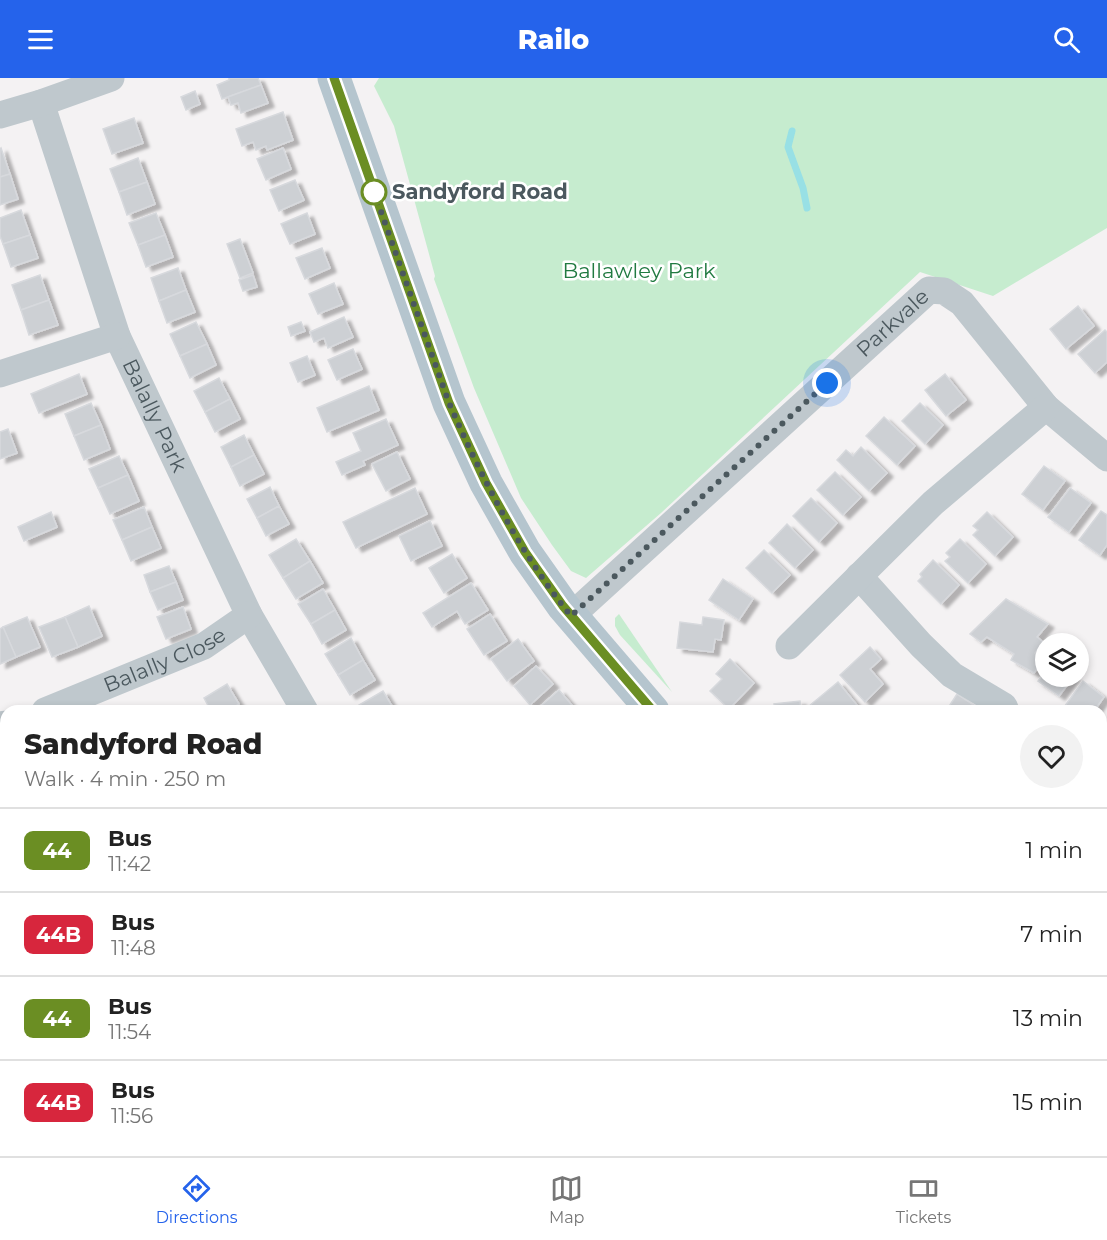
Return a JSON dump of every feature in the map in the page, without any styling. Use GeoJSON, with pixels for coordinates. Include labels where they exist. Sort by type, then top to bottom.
{"type":"FeatureCollection","features":[{"type":"Feature","properties":{"kind":"main road"},"geometry":{"type":"LineString","coordinates":[[334,78],[449,403],[486,483],[525,552],[571,616],[648,705]]}},
{"type":"Feature","properties":{"kind":"street"},"geometry":{"type":"LineString","coordinates":[[0,115],[111,78]]}},
{"type":"Feature","properties":{"kind":"street","name":"Balally Park"},"geometry":{"type":"LineString","coordinates":[[41,103],[117,336],[249,615],[302,705]]}},
{"type":"Feature","properties":{"kind":"street","name":"Parkvale"},"geometry":{"type":"LineString","coordinates":[[571,616],[929,290],[944,291],[962,303],[1046,407],[1107,458]]}},
{"type":"Feature","properties":{"kind":"street"},"geometry":{"type":"LineString","coordinates":[[0,374],[117,336]]}},
{"type":"Feature","properties":{"kind":"street"},"geometry":{"type":"LineString","coordinates":[[789,646],[933,503],[1046,407]]}},
{"type":"Feature","properties":{"kind":"street"},"geometry":{"type":"LineString","coordinates":[[860,576],[921,645],[952,675],[1002,705]]}},
{"type":"Feature","properties":{"kind":"street","name":"Balally Close"},"geometry":{"type":"LineString","coordinates":[[60,705],[204,646],[249,615]]}},
{"type":"Feature","properties":{"kind":"green space","name":"Ballawley Park"},"geometry":{"type":"Polygon","coordinates":[[[379,78],[1107,78],[1107,228],[993,296],[920,272],[661,513],[586,578],[571,571],[521,498],[474,388],[434,279],[394,126],[374,86],[379,78]]]}},
{"type":"Feature","properties":{"kind":"green space"},"geometry":{"type":"Polygon","coordinates":[[[619,614],[672,692],[620,635],[615,626],[615,618],[619,614]]]}},
{"type":"Feature","properties":{"kind":"building"},"geometry":{"type":"Polygon","coordinates":[[[229,78],[258,78],[261,85],[222,99],[217,85],[229,78]]]}},
{"type":"Feature","properties":{"kind":"building"},"geometry":{"type":"Polygon","coordinates":[[[261,85],[268,103],[241,113],[238,103],[231,105],[228,97],[261,85]]]}},
{"type":"Feature","properties":{"kind":"building"},"geometry":{"type":"Polygon","coordinates":[[[195,91],[200,104],[186,110],[181,97],[195,91]]]}},
{"type":"Feature","properties":{"kind":"building"},"geometry":{"type":"Polygon","coordinates":[[[283,112],[293,140],[267,150],[266,146],[256,150],[253,142],[242,146],[236,129],[283,112]]]}},
{"type":"Feature","properties":{"kind":"building"},"geometry":{"type":"Polygon","coordinates":[[[134,118],[143,143],[112,154],[103,129],[134,118]]]}},
{"type":"Feature","properties":{"kind":"building"},"geometry":{"type":"Polygon","coordinates":[[[283,148],[291,169],[266,180],[257,159],[283,148]]]}},
{"type":"Feature","properties":{"kind":"building"},"geometry":{"type":"Polygon","coordinates":[[[0,149],[10,174],[0,177],[0,149]]]}},
{"type":"Feature","properties":{"kind":"building"},"geometry":{"type":"Polygon","coordinates":[[[138,158],[147,182],[119,192],[110,169],[138,158]]]}},
{"type":"Feature","properties":{"kind":"building"},"geometry":{"type":"Polygon","coordinates":[[[10,174],[18,199],[0,205],[0,177],[10,174]]]}},
{"type":"Feature","properties":{"kind":"building"},"geometry":{"type":"Polygon","coordinates":[[[295,180],[304,200],[279,211],[270,190],[295,180]]]}},
{"type":"Feature","properties":{"kind":"building"},"geometry":{"type":"Polygon","coordinates":[[[147,182],[155,204],[127,215],[119,192],[147,182]]]}},
{"type":"Feature","properties":{"kind":"building"},"geometry":{"type":"Polygon","coordinates":[[[21,210],[30,235],[3,244],[0,236],[0,218],[21,210]]]}},
{"type":"Feature","properties":{"kind":"building"},"geometry":{"type":"Polygon","coordinates":[[[156,213],[165,235],[138,245],[129,223],[156,213]]]}},
{"type":"Feature","properties":{"kind":"building"},"geometry":{"type":"Polygon","coordinates":[[[307,213],[315,234],[290,244],[281,224],[307,213]]]}},
{"type":"Feature","properties":{"kind":"building"},"geometry":{"type":"Polygon","coordinates":[[[30,235],[38,258],[11,267],[3,244],[30,235]]]}},
{"type":"Feature","properties":{"kind":"building"},"geometry":{"type":"Polygon","coordinates":[[[165,235],[173,257],[146,267],[138,245],[165,235]]]}},
{"type":"Feature","properties":{"kind":"building"},"geometry":{"type":"Polygon","coordinates":[[[240,239],[253,273],[240,278],[227,244],[240,239]]]}},
{"type":"Feature","properties":{"kind":"building"},"geometry":{"type":"Polygon","coordinates":[[[322,248],[330,268],[305,279],[296,258],[322,248]]]}},
{"type":"Feature","properties":{"kind":"building"},"geometry":{"type":"Polygon","coordinates":[[[178,268],[186,290],[159,301],[151,278],[178,268]]]}},
{"type":"Feature","properties":{"kind":"building"},"geometry":{"type":"Polygon","coordinates":[[[40,275],[49,300],[21,310],[12,285],[40,275]]]}},
{"type":"Feature","properties":{"kind":"building"},"geometry":{"type":"Polygon","coordinates":[[[253,275],[257,287],[243,291],[239,280],[253,275]]]}},
{"type":"Feature","properties":{"kind":"building"},"geometry":{"type":"Polygon","coordinates":[[[334,283],[343,304],[318,314],[309,294],[334,283]]]}},
{"type":"Feature","properties":{"kind":"building"},"geometry":{"type":"Polygon","coordinates":[[[186,290],[195,312],[167,323],[159,301],[186,290]]]}},
{"type":"Feature","properties":{"kind":"building"},"geometry":{"type":"Polygon","coordinates":[[[49,300],[58,325],[29,335],[21,310],[49,300]]]}},
{"type":"Feature","properties":{"kind":"building"},"geometry":{"type":"Polygon","coordinates":[[[1078,306],[1094,326],[1066,349],[1050,329],[1078,306]]]}},
{"type":"Feature","properties":{"kind":"building"},"geometry":{"type":"Polygon","coordinates":[[[344,317],[353,337],[328,348],[324,338],[314,342],[310,332],[344,317]]]}},
{"type":"Feature","properties":{"kind":"building"},"geometry":{"type":"Polygon","coordinates":[[[196,322],[207,344],[180,356],[170,334],[196,322]]]}},
{"type":"Feature","properties":{"kind":"building"},"geometry":{"type":"Polygon","coordinates":[[[301,322],[305,331],[291,336],[288,327],[301,322]]]}},
{"type":"Feature","properties":{"kind":"building"},"geometry":{"type":"Polygon","coordinates":[[[1105,330],[1107,332],[1107,362],[1095,373],[1078,354],[1105,330]]]}},
{"type":"Feature","properties":{"kind":"building"},"geometry":{"type":"Polygon","coordinates":[[[207,344],[216,365],[190,378],[180,356],[207,344]]]}},
{"type":"Feature","properties":{"kind":"building"},"geometry":{"type":"Polygon","coordinates":[[[353,349],[362,369],[337,380],[328,360],[353,349]]]}},
{"type":"Feature","properties":{"kind":"building"},"geometry":{"type":"Polygon","coordinates":[[[307,356],[315,375],[298,382],[290,363],[307,356]]]}},
{"type":"Feature","properties":{"kind":"building"},"geometry":{"type":"Polygon","coordinates":[[[79,374],[87,394],[39,413],[31,394],[79,374]]]}},
{"type":"Feature","properties":{"kind":"building"},"geometry":{"type":"Polygon","coordinates":[[[945,374],[966,400],[946,416],[925,390],[945,374]]]}},
{"type":"Feature","properties":{"kind":"building"},"geometry":{"type":"Polygon","coordinates":[[[219,378],[230,399],[205,412],[194,391],[219,378]]]}},
{"type":"Feature","properties":{"kind":"building"},"geometry":{"type":"Polygon","coordinates":[[[369,386],[379,410],[327,432],[317,408],[369,386]]]}},
{"type":"Feature","properties":{"kind":"building"},"geometry":{"type":"Polygon","coordinates":[[[230,399],[240,419],[215,432],[205,412],[230,399]]]}},
{"type":"Feature","properties":{"kind":"building"},"geometry":{"type":"Polygon","coordinates":[[[91,403],[101,425],[74,436],[65,414],[91,403]]]}},
{"type":"Feature","properties":{"kind":"building"},"geometry":{"type":"Polygon","coordinates":[[[920,403],[943,425],[925,444],[902,421],[920,403]]]}},
{"type":"Feature","properties":{"kind":"building"},"geometry":{"type":"Polygon","coordinates":[[[884,417],[915,446],[897,465],[866,436],[884,417]]]}},
{"type":"Feature","properties":{"kind":"building"},"geometry":{"type":"Polygon","coordinates":[[[386,419],[398,445],[363,461],[365,465],[342,475],[336,462],[361,451],[353,433],[386,419]]]}},
{"type":"Feature","properties":{"kind":"building"},"geometry":{"type":"Polygon","coordinates":[[[101,425],[110,449],[84,460],[74,436],[101,425]]]}},
{"type":"Feature","properties":{"kind":"building"},"geometry":{"type":"Polygon","coordinates":[[[8,429],[17,453],[0,459],[0,432],[8,429]]]}},
{"type":"Feature","properties":{"kind":"building"},"geometry":{"type":"Polygon","coordinates":[[[244,435],[254,455],[231,467],[221,447],[244,435]]]}},
{"type":"Feature","properties":{"kind":"building"},"geometry":{"type":"Polygon","coordinates":[[[861,447],[887,473],[869,491],[837,460],[846,450],[853,456],[861,447]]]}},
{"type":"Feature","properties":{"kind":"building"},"geometry":{"type":"Polygon","coordinates":[[[397,452],[410,479],[386,491],[372,464],[397,452]]]}},
{"type":"Feature","properties":{"kind":"building"},"geometry":{"type":"Polygon","coordinates":[[[254,455],[264,474],[240,486],[231,467],[254,455]]]}},
{"type":"Feature","properties":{"kind":"building"},"geometry":{"type":"Polygon","coordinates":[[[119,456],[128,475],[98,488],[89,469],[119,456]]]}},
{"type":"Feature","properties":{"kind":"building"},"geometry":{"type":"Polygon","coordinates":[[[1044,466],[1065,481],[1043,510],[1022,494],[1044,466]]]}},
{"type":"Feature","properties":{"kind":"building"},"geometry":{"type":"Polygon","coordinates":[[[835,472],[861,497],[843,515],[817,490],[835,472]]]}},
{"type":"Feature","properties":{"kind":"building"},"geometry":{"type":"Polygon","coordinates":[[[128,475],[139,501],[110,514],[98,488],[128,475]]]}},
{"type":"Feature","properties":{"kind":"building"},"geometry":{"type":"Polygon","coordinates":[[[270,487],[279,506],[257,518],[247,499],[270,487]]]}},
{"type":"Feature","properties":{"kind":"building"},"geometry":{"type":"Polygon","coordinates":[[[415,488],[427,514],[356,548],[343,522],[415,488]]]}},
{"type":"Feature","properties":{"kind":"building"},"geometry":{"type":"Polygon","coordinates":[[[1070,488],[1091,503],[1069,532],[1048,517],[1070,488]]]}},
{"type":"Feature","properties":{"kind":"building"},"geometry":{"type":"Polygon","coordinates":[[[811,498],[837,523],[819,542],[793,516],[811,498]]]}},
{"type":"Feature","properties":{"kind":"building"},"geometry":{"type":"Polygon","coordinates":[[[279,506],[289,524],[266,536],[257,518],[279,506]]]}},
{"type":"Feature","properties":{"kind":"building"},"geometry":{"type":"Polygon","coordinates":[[[144,507],[152,527],[122,540],[113,520],[144,507]]]}},
{"type":"Feature","properties":{"kind":"building"},"geometry":{"type":"Polygon","coordinates":[[[1101,511],[1107,515],[1107,545],[1100,555],[1079,540],[1101,511]]]}},
{"type":"Feature","properties":{"kind":"building"},"geometry":{"type":"Polygon","coordinates":[[[51,512],[57,527],[24,541],[18,527],[51,512]]]}},
{"type":"Feature","properties":{"kind":"building"},"geometry":{"type":"Polygon","coordinates":[[[987,512],[1013,537],[995,556],[973,535],[978,530],[973,526],[987,512]]]}},
{"type":"Feature","properties":{"kind":"building"},"geometry":{"type":"Polygon","coordinates":[[[430,521],[442,546],[411,561],[399,536],[430,521]]]}},
{"type":"Feature","properties":{"kind":"building"},"geometry":{"type":"Polygon","coordinates":[[[787,524],[813,550],[795,568],[769,543],[787,524]]]}},
{"type":"Feature","properties":{"kind":"building"},"geometry":{"type":"Polygon","coordinates":[[[152,527],[161,548],[131,561],[122,540],[152,527]]]}},
{"type":"Feature","properties":{"kind":"building"},"geometry":{"type":"Polygon","coordinates":[[[296,539],[310,561],[283,578],[269,555],[296,539]]]}},
{"type":"Feature","properties":{"kind":"building"},"geometry":{"type":"Polygon","coordinates":[[[960,539],[986,564],[968,583],[945,561],[950,557],[946,553],[960,539]]]}},
{"type":"Feature","properties":{"kind":"building"},"geometry":{"type":"Polygon","coordinates":[[[764,550],[790,575],[772,593],[746,568],[764,550]]]}},
{"type":"Feature","properties":{"kind":"building"},"geometry":{"type":"Polygon","coordinates":[[[452,554],[467,578],[444,593],[429,568],[452,554]]]}},
{"type":"Feature","properties":{"kind":"building"},"geometry":{"type":"Polygon","coordinates":[[[933,560],[959,585],[941,604],[918,581],[922,577],[920,574],[933,560]]]}},
{"type":"Feature","properties":{"kind":"building"},"geometry":{"type":"Polygon","coordinates":[[[310,561],[323,583],[296,599],[283,578],[310,561]]]}},
{"type":"Feature","properties":{"kind":"building"},"geometry":{"type":"Polygon","coordinates":[[[169,566],[176,582],[150,592],[144,575],[169,566]]]}},
{"type":"Feature","properties":{"kind":"building"},"geometry":{"type":"Polygon","coordinates":[[[723,579],[753,599],[739,620],[709,600],[723,579]]]}},
{"type":"Feature","properties":{"kind":"building"},"geometry":{"type":"Polygon","coordinates":[[[176,582],[183,600],[158,610],[150,592],[176,582]]]}},
{"type":"Feature","properties":{"kind":"building"},"geometry":{"type":"Polygon","coordinates":[[[471,583],[488,610],[465,624],[457,611],[432,627],[423,613],[471,583]]]}},
{"type":"Feature","properties":{"kind":"building"},"geometry":{"type":"Polygon","coordinates":[[[323,589],[335,610],[311,624],[298,604],[323,589]]]}},
{"type":"Feature","properties":{"kind":"building"},"geometry":{"type":"Polygon","coordinates":[[[1006,599],[1048,624],[1040,633],[1035,633],[1034,673],[1011,660],[1014,654],[987,637],[981,642],[970,634],[1006,599]]]}},
{"type":"Feature","properties":{"kind":"building"},"geometry":{"type":"Polygon","coordinates":[[[89,606],[102,636],[78,647],[65,617],[89,606]]]}},
{"type":"Feature","properties":{"kind":"building"},"geometry":{"type":"Polygon","coordinates":[[[183,607],[191,629],[166,639],[157,617],[183,607]]]}},
{"type":"Feature","properties":{"kind":"building"},"geometry":{"type":"Polygon","coordinates":[[[335,610],[346,630],[322,644],[311,624],[335,610]]]}},
{"type":"Feature","properties":{"kind":"building"},"geometry":{"type":"Polygon","coordinates":[[[490,614],[507,641],[484,655],[467,629],[490,614]]]}},
{"type":"Feature","properties":{"kind":"building"},"geometry":{"type":"Polygon","coordinates":[[[27,617],[40,647],[16,657],[3,627],[27,617]]]}},
{"type":"Feature","properties":{"kind":"building"},"geometry":{"type":"Polygon","coordinates":[[[65,617],[78,647],[52,657],[39,627],[65,617]]]}},
{"type":"Feature","properties":{"kind":"building"},"geometry":{"type":"Polygon","coordinates":[[[703,617],[724,620],[721,640],[715,639],[713,652],[677,648],[680,622],[702,625],[703,617]]]}},
{"type":"Feature","properties":{"kind":"building"},"geometry":{"type":"Polygon","coordinates":[[[3,627],[16,657],[0,664],[0,629],[3,627]]]}},
{"type":"Feature","properties":{"kind":"building"},"geometry":{"type":"Polygon","coordinates":[[[351,638],[363,660],[338,675],[325,654],[351,638]]]}},
{"type":"Feature","properties":{"kind":"building"},"geometry":{"type":"Polygon","coordinates":[[[518,639],[534,661],[507,681],[491,659],[518,639]]]}},
{"type":"Feature","properties":{"kind":"building"},"geometry":{"type":"Polygon","coordinates":[[[870,647],[881,659],[870,669],[883,684],[865,702],[840,675],[870,647]]]}},
{"type":"Feature","properties":{"kind":"building"},"geometry":{"type":"Polygon","coordinates":[[[730,659],[754,683],[733,705],[725,705],[710,691],[722,679],[716,674],[730,659]]]}},
{"type":"Feature","properties":{"kind":"building"},"geometry":{"type":"Polygon","coordinates":[[[363,660],[375,680],[350,695],[338,675],[363,660]]]}},
{"type":"Feature","properties":{"kind":"building"},"geometry":{"type":"Polygon","coordinates":[[[536,666],[553,684],[530,705],[514,686],[536,666]]]}},
{"type":"Feature","properties":{"kind":"building"},"geometry":{"type":"Polygon","coordinates":[[[838,682],[857,705],[810,705],[838,682]]]}},
{"type":"Feature","properties":{"kind":"building"},"geometry":{"type":"Polygon","coordinates":[[[227,684],[239,704],[208,705],[204,698],[227,684]]]}},
{"type":"Feature","properties":{"kind":"building"},"geometry":{"type":"Polygon","coordinates":[[[1089,686],[1104,697],[1098,705],[1065,705],[1079,687],[1089,686]]]}},
{"type":"Feature","properties":{"kind":"building"},"geometry":{"type":"Polygon","coordinates":[[[1046,687],[1066,687],[1059,696],[1046,687]]]}},
{"type":"Feature","properties":{"kind":"building"},"geometry":{"type":"Polygon","coordinates":[[[559,690],[572,705],[542,705],[559,690]]]}},
{"type":"Feature","properties":{"kind":"building"},"geometry":{"type":"Polygon","coordinates":[[[383,691],[391,705],[359,705],[383,691]]]}},
{"type":"Feature","properties":{"kind":"building"},"geometry":{"type":"Polygon","coordinates":[[[957,694],[974,705],[950,705],[957,694]]]}},
{"type":"Feature","properties":{"kind":"building"},"geometry":{"type":"Polygon","coordinates":[[[800,701],[800,705],[774,705],[800,701]]]}},
{"type":"Feature","properties":{"kind":"waterway"},"geometry":{"type":"LineString","coordinates":[[792,131],[788,147],[803,188],[807,208]]}},
{"type":"Feature","properties":{"kind":"bus line","name":"44"},"geometry":{"type":"LineString","coordinates":[[334,78],[449,403],[486,483],[525,552],[563,606],[648,705]]}},
{"type":"Feature","properties":{"kind":"place","name":"Sandyford Road"},"geometry":{"type":"Point","coordinates":[374,192]}},
{"type":"Feature","properties":{"kind":"route"},"geometry":{"type":"LineString","coordinates":[[374,192],[449,403],[464,437],[486,483],[525,552],[571,616],[827,383]]}}]}
